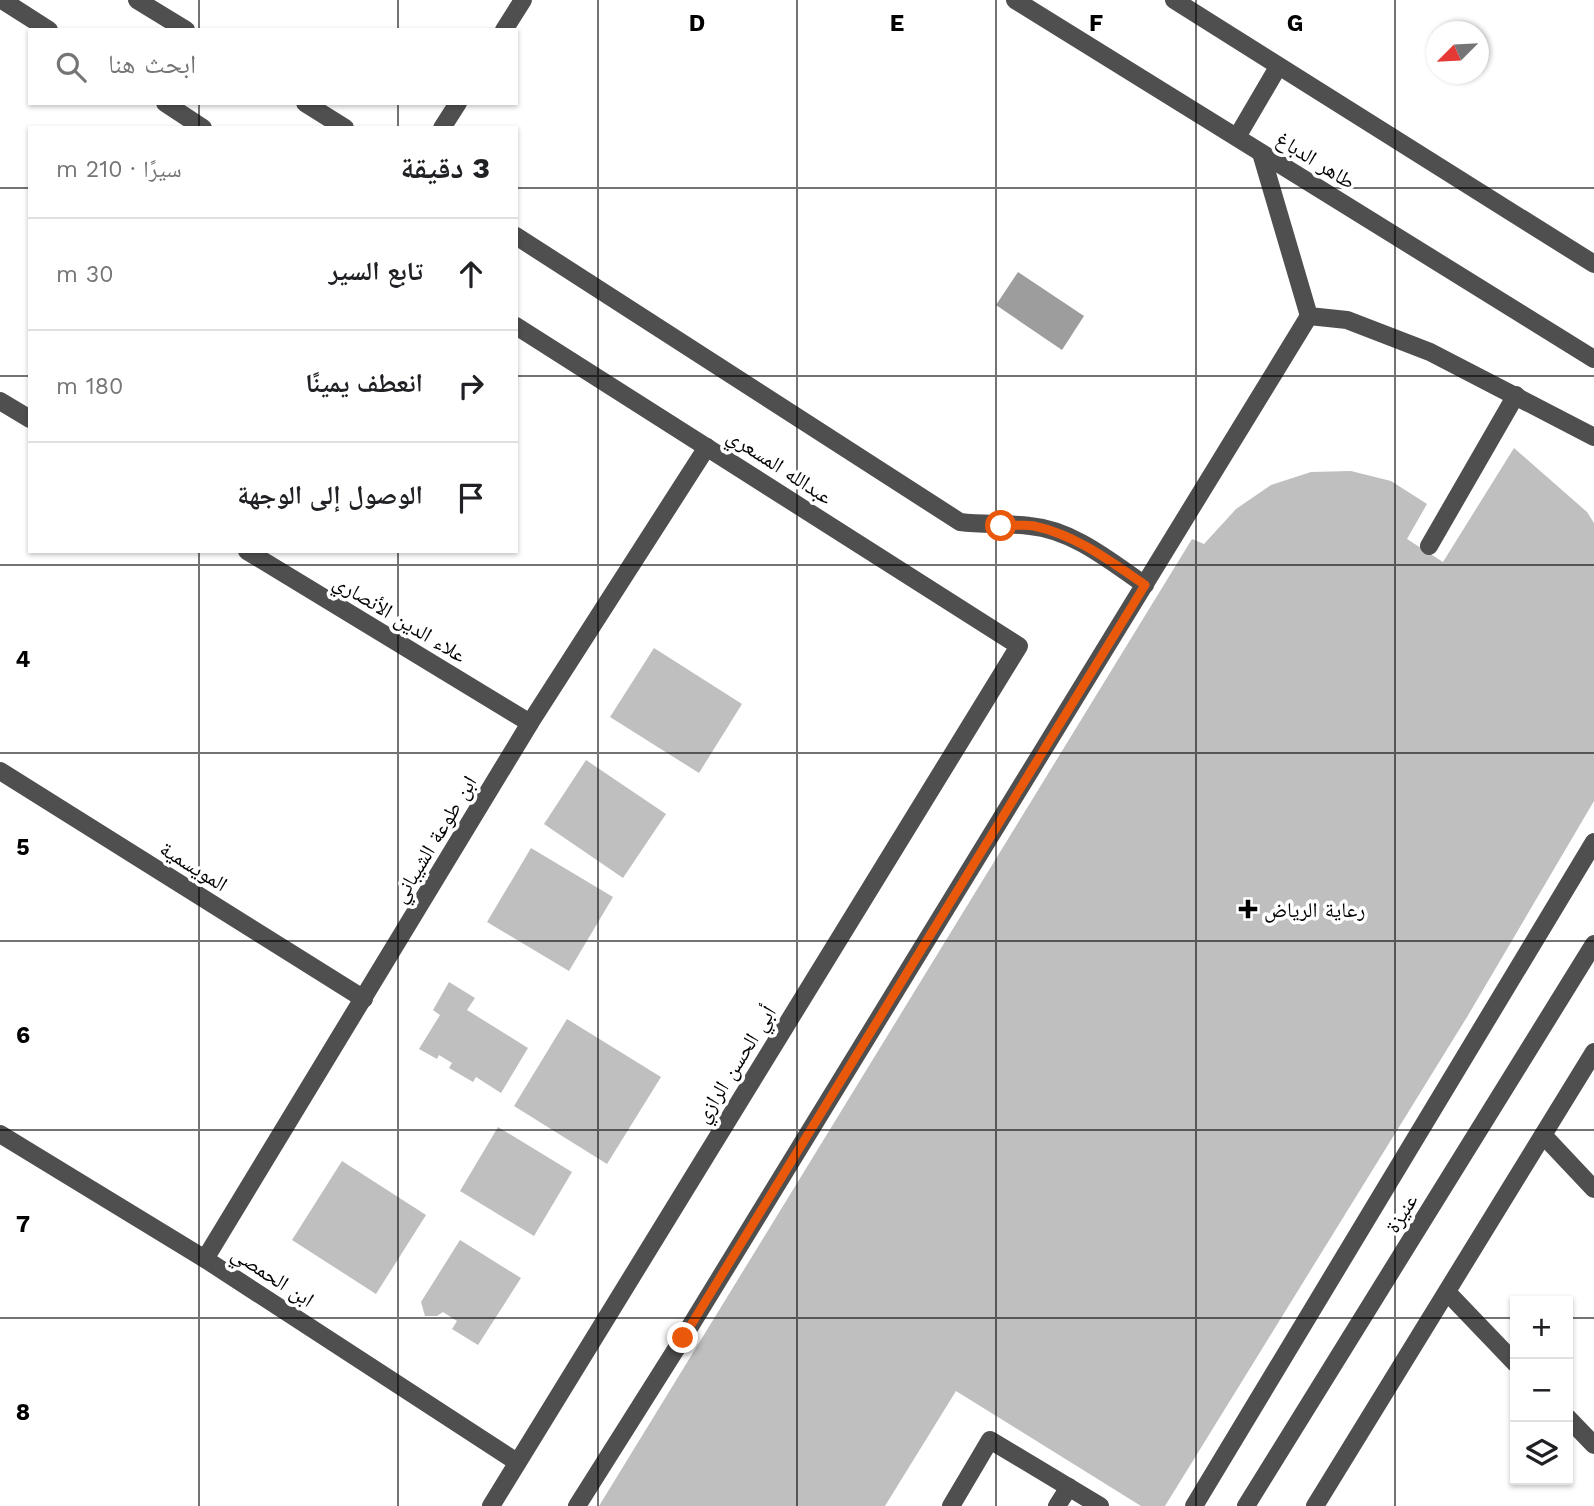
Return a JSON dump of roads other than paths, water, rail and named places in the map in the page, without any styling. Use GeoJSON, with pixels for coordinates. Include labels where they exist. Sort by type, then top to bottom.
{"type":"FeatureCollection","features":[{"type":"Feature","properties":{"kind":"street"},"geometry":{"type":"LineString","coordinates":[[2,0],[45,28]]}},
{"type":"Feature","properties":{"kind":"street"},"geometry":{"type":"LineString","coordinates":[[137,0],[183,28]]}},
{"type":"Feature","properties":{"kind":"street"},"geometry":{"type":"LineString","coordinates":[[506,28],[523,0]]}},
{"type":"Feature","properties":{"kind":"street","name":"طاهر الدباغ"},"geometry":{"type":"LineString","coordinates":[[1014,0],[1594,359]]}},
{"type":"Feature","properties":{"kind":"street"},"geometry":{"type":"LineString","coordinates":[[1174,0],[1594,264]]}},
{"type":"Feature","properties":{"kind":"street"},"geometry":{"type":"LineString","coordinates":[[1237,136],[1278,67]]}},
{"type":"Feature","properties":{"kind":"street"},"geometry":{"type":"LineString","coordinates":[[167,105],[200,126]]}},
{"type":"Feature","properties":{"kind":"street"},"geometry":{"type":"LineString","coordinates":[[308,105],[342,126]]}},
{"type":"Feature","properties":{"kind":"street"},"geometry":{"type":"LineString","coordinates":[[443,126],[457,105]]}},
{"type":"Feature","properties":{"kind":"street"},"geometry":{"type":"LineString","coordinates":[[577,1506],[683,1338],[1309,316],[1261,153]]}},
{"type":"Feature","properties":{"kind":"street"},"geometry":{"type":"LineString","coordinates":[[518,237],[960,522],[1031,526],[1062,535],[1093,549],[1145,585]]}},
{"type":"Feature","properties":{"kind":"street"},"geometry":{"type":"LineString","coordinates":[[1309,316],[1347,320],[1430,352],[1594,437]]}},
{"type":"Feature","properties":{"kind":"street","name":"عبدالله المسعري"},"geometry":{"type":"LineString","coordinates":[[518,327],[1018,646]]}},
{"type":"Feature","properties":{"kind":"street"},"geometry":{"type":"LineString","coordinates":[[1429,546],[1516,395]]}},
{"type":"Feature","properties":{"kind":"street"},"geometry":{"type":"LineString","coordinates":[[0,401],[28,418]]}},
{"type":"Feature","properties":{"kind":"street","name":"ابن طوعة الشيباني"},"geometry":{"type":"LineString","coordinates":[[205,1259],[530,723],[707,447]]}},
{"type":"Feature","properties":{"kind":"street","name":"علاء الدين الأنصاري"},"geometry":{"type":"LineString","coordinates":[[250,553],[530,723]]}},
{"type":"Feature","properties":{"kind":"street","name":"أبي الحسن الرازي"},"geometry":{"type":"LineString","coordinates":[[491,1506],[1018,646]]}},
{"type":"Feature","properties":{"kind":"street","name":"المويسمية"},"geometry":{"type":"LineString","coordinates":[[0,771],[364,999]]}},
{"type":"Feature","properties":{"kind":"street"},"geometry":{"type":"LineString","coordinates":[[1194,1506],[1594,842]]}},
{"type":"Feature","properties":{"kind":"street","name":"عنيزة"},"geometry":{"type":"LineString","coordinates":[[1246,1506],[1594,944]]}},
{"type":"Feature","properties":{"kind":"street"},"geometry":{"type":"LineString","coordinates":[[1315,1506],[1594,1052]]}},
{"type":"Feature","properties":{"kind":"street","name":"ابن الحمصي"},"geometry":{"type":"LineString","coordinates":[[0,1135],[205,1259],[517,1462]]}},
{"type":"Feature","properties":{"kind":"street"},"geometry":{"type":"LineString","coordinates":[[1543,1135],[1594,1189]]}},
{"type":"Feature","properties":{"kind":"street"},"geometry":{"type":"LineString","coordinates":[[1447,1292],[1511,1359]]}},
{"type":"Feature","properties":{"kind":"street"},"geometry":{"type":"LineString","coordinates":[[1572,1422],[1594,1446]]}},
{"type":"Feature","properties":{"kind":"street"},"geometry":{"type":"LineString","coordinates":[[951,1506],[990,1440],[1100,1506]]}},
{"type":"Feature","properties":{"kind":"street"},"geometry":{"type":"LineString","coordinates":[[1057,1506],[1069,1487]]}},
{"type":"Feature","properties":{"kind":"place","name":"رعاية الرياض"},"geometry":{"type":"Point","coordinates":[1248,909]}}]}
